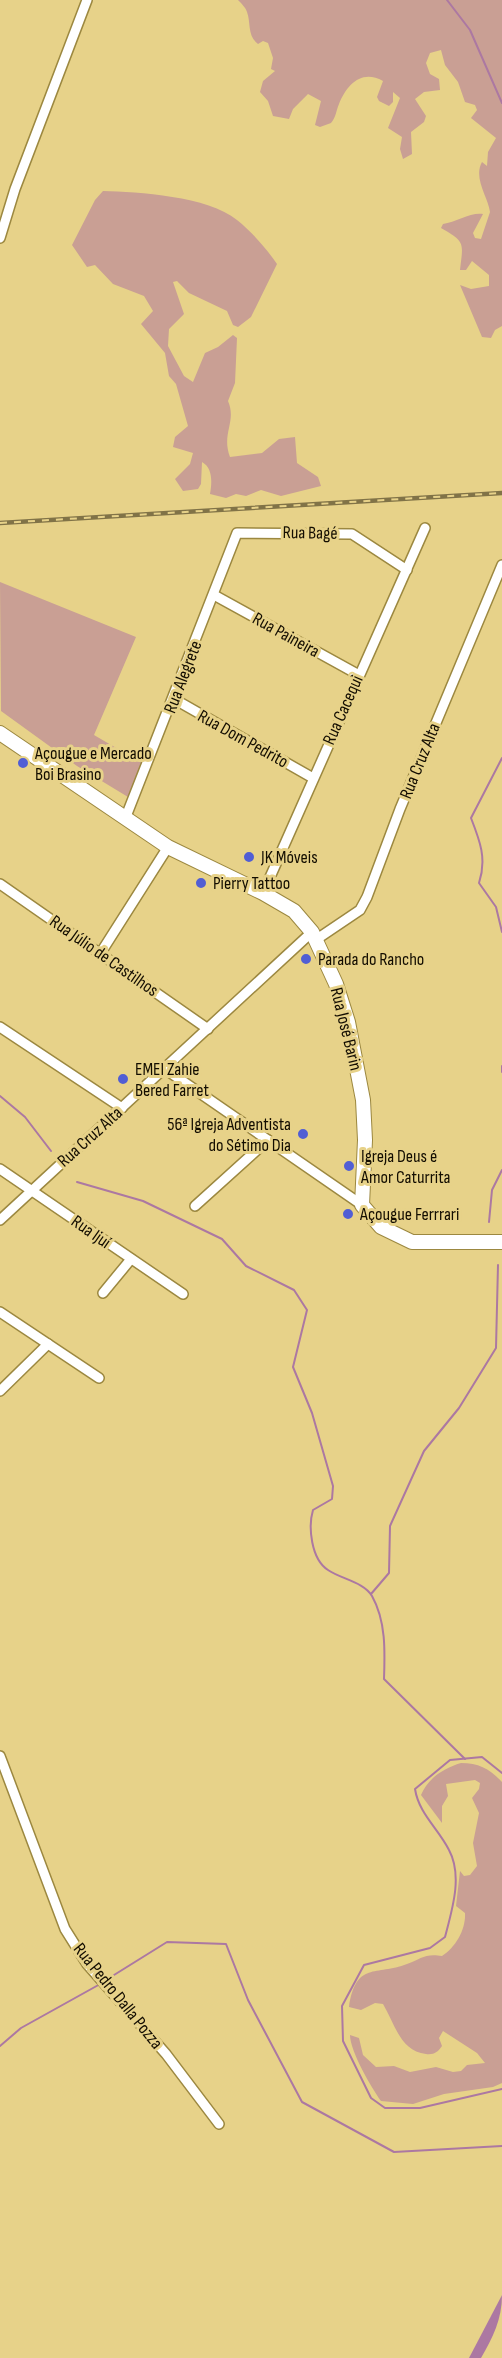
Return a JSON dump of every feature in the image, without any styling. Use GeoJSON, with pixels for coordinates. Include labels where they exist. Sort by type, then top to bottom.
{"type":"FeatureCollection","features":[{"type":"Feature","properties":{"kind":"main road","name":"Rua José Barin"},"geometry":{"type":"LineString","coordinates":[[0,733],[168,847],[263,893],[294,911],[315,935],[336,984],[348,1022],[363,1100],[365,1140],[362,1205]]}},
{"type":"Feature","properties":{"kind":"main road"},"geometry":{"type":"LineString","coordinates":[[362,1205],[381,1227],[412,1242],[502,1242]]}},
{"type":"Feature","properties":{"kind":"street"},"geometry":{"type":"LineString","coordinates":[[0,238],[15,189],[87,0]]}},
{"type":"Feature","properties":{"kind":"street","name":"Rua Cacequi"},"geometry":{"type":"LineString","coordinates":[[263,893],[425,528]]}},
{"type":"Feature","properties":{"kind":"street","name":"Rua Bagé"},"geometry":{"type":"LineString","coordinates":[[237,533],[352,534],[407,570]]}},
{"type":"Feature","properties":{"kind":"street","name":"Rua Alegrete"},"geometry":{"type":"LineString","coordinates":[[126,819],[237,533]]}},
{"type":"Feature","properties":{"kind":"street","name":"Rua Cruz Alta"},"geometry":{"type":"LineString","coordinates":[[0,1220],[208,1029],[315,935],[360,910],[502,565]]}},
{"type":"Feature","properties":{"kind":"street","name":"Rua Paineira"},"geometry":{"type":"LineString","coordinates":[[214,595],[358,675]]}},
{"type":"Feature","properties":{"kind":"street","name":"Rua Dom Pedrito"},"geometry":{"type":"LineString","coordinates":[[174,699],[313,778]]}},
{"type":"Feature","properties":{"kind":"street"},"geometry":{"type":"LineString","coordinates":[[100,954],[168,847]]}},
{"type":"Feature","properties":{"kind":"street","name":"Rua Júlio de Castilhos"},"geometry":{"type":"LineString","coordinates":[[0,884],[208,1029]]}},
{"type":"Feature","properties":{"kind":"street"},"geometry":{"type":"LineString","coordinates":[[0,1027],[122,1108]]}},
{"type":"Feature","properties":{"kind":"street"},"geometry":{"type":"LineString","coordinates":[[165,1069],[362,1205]]}},
{"type":"Feature","properties":{"kind":"street"},"geometry":{"type":"LineString","coordinates":[[195,1206],[268,1140]]}},
{"type":"Feature","properties":{"kind":"street","name":"Rua Ijuí"},"geometry":{"type":"LineString","coordinates":[[0,1169],[183,1293]]}},
{"type":"Feature","properties":{"kind":"street"},"geometry":{"type":"LineString","coordinates":[[103,1293],[131,1259]]}},
{"type":"Feature","properties":{"kind":"street"},"geometry":{"type":"LineString","coordinates":[[0,1312],[99,1378]]}},
{"type":"Feature","properties":{"kind":"street"},"geometry":{"type":"LineString","coordinates":[[0,1391],[48,1344]]}},
{"type":"Feature","properties":{"kind":"street","name":"Rua Pedro Dalla Pozza"},"geometry":{"type":"LineString","coordinates":[[0,1756],[66,1929],[87,1964],[166,2054],[219,2124]]}},
{"type":"Feature","properties":{"kind":"shaded area"},"geometry":{"type":"Polygon","coordinates":[[[238,0],[502,0],[502,326],[495,330],[491,338],[482,337],[460,285],[471,289],[489,286],[489,275],[472,261],[466,270],[460,270],[461,244],[459,240],[441,228],[443,224],[474,214],[483,214],[473,233],[475,238],[481,239],[490,212],[479,174],[482,162],[487,166],[488,152],[496,138],[471,118],[477,110],[475,105],[465,102],[458,82],[445,65],[441,50],[430,53],[426,63],[430,74],[439,79],[440,90],[424,92],[415,99],[426,116],[424,122],[411,132],[412,154],[403,159],[400,149],[402,137],[388,128],[400,98],[393,92],[393,102],[389,106],[379,101],[377,97],[383,81],[375,78],[356,80],[346,90],[331,123],[320,127],[315,125],[321,101],[308,94],[293,109],[289,119],[273,116],[268,101],[260,92],[263,81],[275,71],[271,69],[273,58],[268,43],[263,41],[258,44],[252,37],[246,10],[238,0]]]}},
{"type":"Feature","properties":{"kind":"shaded area"},"geometry":{"type":"Polygon","coordinates":[[[103,191],[172,197],[209,205],[237,220],[273,258],[277,264],[251,317],[238,327],[233,325],[227,311],[189,293],[177,281],[173,282],[184,314],[169,329],[168,346],[184,376],[193,382],[205,353],[218,347],[233,335],[237,338],[235,383],[228,401],[231,415],[227,441],[230,457],[262,453],[279,439],[295,437],[297,463],[318,477],[321,486],[281,496],[261,490],[246,496],[236,494],[226,498],[210,494],[210,472],[202,462],[201,484],[198,489],[183,491],[175,479],[190,464],[193,453],[173,447],[175,437],[188,426],[176,384],[169,376],[165,353],[141,324],[153,311],[144,296],[113,284],[95,265],[87,267],[72,245],[95,200],[103,191]]]}},
{"type":"Feature","properties":{"kind":"shaded area"},"geometry":{"type":"Polygon","coordinates":[[[0,582],[136,637],[94,735],[142,763],[128,797],[77,766],[1,711],[0,582]]]}},
{"type":"Feature","properties":{"kind":"shaded area"},"geometry":{"type":"Polygon","coordinates":[[[461,1763],[484,1768],[502,1782],[502,2083],[493,2087],[444,2094],[413,2104],[381,2101],[357,2059],[350,2035],[359,2038],[363,2055],[376,2067],[394,2066],[410,2072],[436,2067],[453,2072],[461,2071],[467,2065],[485,2063],[477,2053],[443,2031],[439,2038],[442,2046],[436,2053],[426,2054],[410,2048],[399,2035],[383,2004],[375,2003],[361,2010],[349,2007],[352,1992],[362,1976],[427,1956],[442,1956],[452,1948],[462,1931],[465,1913],[456,1906],[460,1871],[464,1876],[470,1875],[477,1866],[473,1843],[479,1813],[472,1798],[479,1789],[480,1783],[475,1780],[446,1784],[448,1796],[442,1806],[442,1823],[421,1795],[437,1775],[461,1763]]]}},
{"type":"Feature","properties":{"kind":"shaded area"},"geometry":{"type":"Polygon","coordinates":[[[502,2295],[499,2320],[489,2343],[481,2358],[469,2358],[502,2295]]]}},
{"type":"Feature","properties":{"kind":"waterway"},"geometry":{"type":"LineString","coordinates":[[447,0],[470,30],[502,103]]}},
{"type":"Feature","properties":{"kind":"waterway"},"geometry":{"type":"LineString","coordinates":[[502,758],[471,818],[480,842],[482,858],[479,883],[496,907],[502,932]]}},
{"type":"Feature","properties":{"kind":"waterway"},"geometry":{"type":"LineString","coordinates":[[502,1066],[502,1072]]}},
{"type":"Feature","properties":{"kind":"waterway"},"geometry":{"type":"LineString","coordinates":[[0,1096],[25,1117],[51,1151]]}},
{"type":"Feature","properties":{"kind":"waterway"},"geometry":{"type":"LineString","coordinates":[[489,1222],[492,1190],[502,1170]]}},
{"type":"Feature","properties":{"kind":"waterway"},"geometry":{"type":"LineString","coordinates":[[77,1182],[143,1201],[222,1239],[246,1266],[294,1290],[307,1310],[293,1367],[312,1413],[333,1486],[332,1499],[313,1510],[311,1534],[314,1551],[322,1565],[328,1570],[364,1587],[372,1596],[382,1626],[384,1679],[465,1759]]}},
{"type":"Feature","properties":{"kind":"waterway"},"geometry":{"type":"LineString","coordinates":[[371,1594],[389,1573],[390,1526],[424,1451],[459,1408],[496,1348],[498,1265]]}},
{"type":"Feature","properties":{"kind":"waterway"},"geometry":{"type":"LineString","coordinates":[[502,1773],[482,1757],[450,1760],[415,1789],[420,1806],[445,1842],[453,1860],[455,1893],[445,1937],[430,1948],[364,1965],[342,2006],[343,2041],[371,2098],[385,2108],[420,2108],[502,2089]]}},
{"type":"Feature","properties":{"kind":"waterway"},"geometry":{"type":"LineString","coordinates":[[106,1980],[167,1942],[226,1944],[248,2000],[302,2102],[394,2152],[502,2146]]}},
{"type":"Feature","properties":{"kind":"waterway"},"geometry":{"type":"LineString","coordinates":[[0,2046],[21,2028],[102,1983]]}},
{"type":"Feature","properties":{"kind":"railway"},"geometry":{"type":"LineString","coordinates":[[0,523],[502,493]]}},
{"type":"Feature","properties":{"kind":"place","name":"Açougue e Mercado Boi Brasino"},"geometry":{"type":"Point","coordinates":[23,763]}},
{"type":"Feature","properties":{"kind":"place","name":"JK Móveis"},"geometry":{"type":"Point","coordinates":[249,857]}},
{"type":"Feature","properties":{"kind":"place","name":"Pierry Tattoo"},"geometry":{"type":"Point","coordinates":[201,883]}},
{"type":"Feature","properties":{"kind":"place","name":"Parada do Rancho"},"geometry":{"type":"Point","coordinates":[306,959]}},
{"type":"Feature","properties":{"kind":"place","name":"EMEI Zahie Bered Farret"},"geometry":{"type":"Point","coordinates":[123,1079]}},
{"type":"Feature","properties":{"kind":"place","name":"56ª Igreja Adventista do Sétimo Dia"},"geometry":{"type":"Point","coordinates":[303,1134]}},
{"type":"Feature","properties":{"kind":"place","name":"Igreja Deus é Amor Caturrita"},"geometry":{"type":"Point","coordinates":[349,1166]}},
{"type":"Feature","properties":{"kind":"place","name":"Açougue Ferrrari"},"geometry":{"type":"Point","coordinates":[348,1214]}}]}
